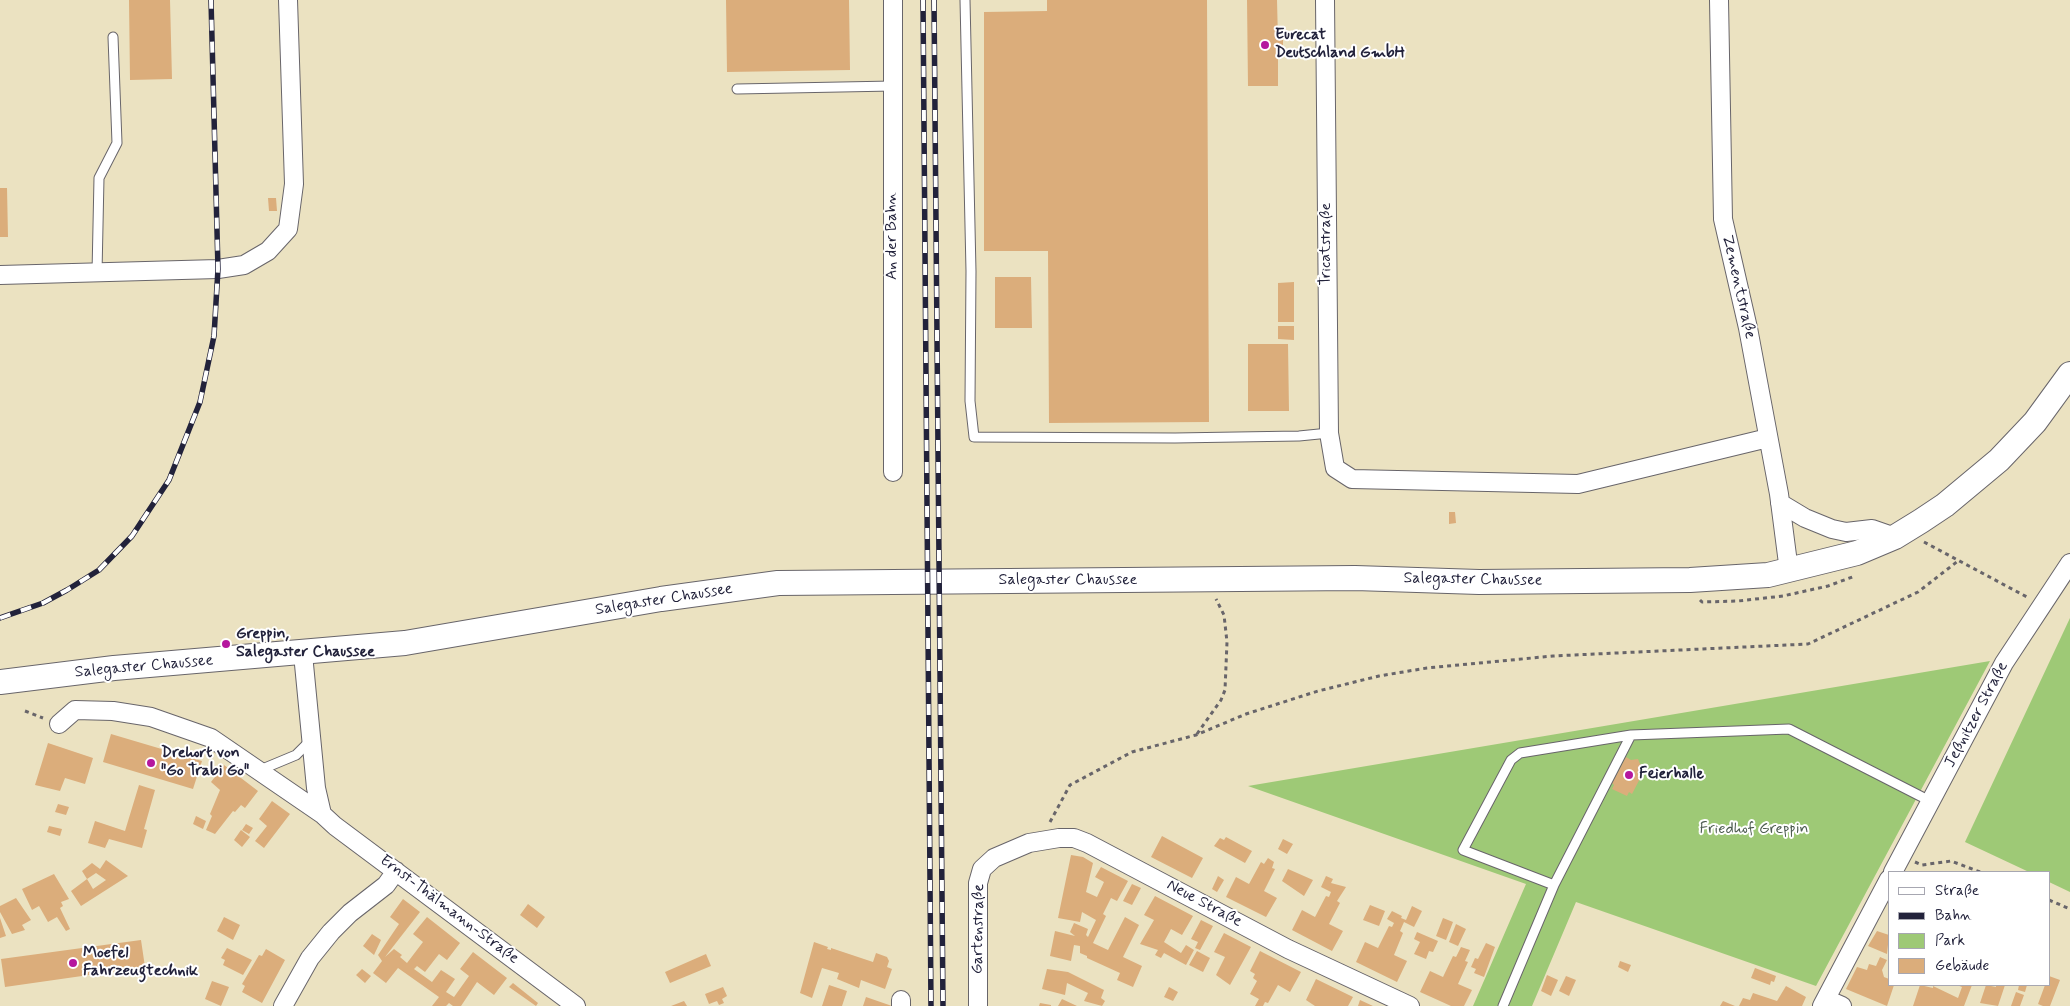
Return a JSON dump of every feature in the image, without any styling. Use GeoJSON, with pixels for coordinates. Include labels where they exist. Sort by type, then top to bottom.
{"type":"FeatureCollection","features":[{"type":"Feature","properties":{"kind":"main road","name":"Salegaster Chaussee"},"geometry":{"type":"LineString","coordinates":[[0,682],[114,668],[303,654],[405,644],[661,599],[778,583],[1355,578],[1479,582],[1682,580],[1748,577],[1789,571],[1857,553],[1895,537],[1945,504],[1999,460],[2035,422],[2070,374]]}},
{"type":"Feature","properties":{"kind":"street"},"geometry":{"type":"LineString","coordinates":[[0,275],[218,269],[244,265],[268,251],[288,230],[294,184],[288,0]]}},
{"type":"Feature","properties":{"kind":"street","name":"An der Bahn"},"geometry":{"type":"LineString","coordinates":[[893,0],[893,472]]}},
{"type":"Feature","properties":{"kind":"street","name":"Tricatstraße"},"geometry":{"type":"LineString","coordinates":[[1325,0],[1329,433],[1335,468],[1352,479],[1578,484],[1768,438]]}},
{"type":"Feature","properties":{"kind":"street","name":"Zementstraße"},"geometry":{"type":"LineString","coordinates":[[1719,0],[1723,219],[1748,328],[1780,503],[1789,571]]}},
{"type":"Feature","properties":{"kind":"street"},"geometry":{"type":"LineString","coordinates":[[1780,503],[1805,518],[1832,529],[1846,532],[1872,529],[1895,537]]}},
{"type":"Feature","properties":{"kind":"street","name":"Jeßnitzer Straße"},"geometry":{"type":"LineString","coordinates":[[1897,864],[2004,663],[2070,563]]}},
{"type":"Feature","properties":{"kind":"street"},"geometry":{"type":"LineString","coordinates":[[303,654],[316,788],[322,814]]}},
{"type":"Feature","properties":{"kind":"street","name":"Ernst-Thälmann-Straße"},"geometry":{"type":"LineString","coordinates":[[59,724],[75,710],[114,711],[151,717],[211,738],[322,814],[335,826],[576,1006]]}},
{"type":"Feature","properties":{"kind":"street","name":"Neue Straße"},"geometry":{"type":"LineString","coordinates":[[994,858],[1040,840],[1074,838],[1288,948],[1410,1006]]}},
{"type":"Feature","properties":{"kind":"street","name":"Gartenstraße"},"geometry":{"type":"LineString","coordinates":[[978,1006],[978,882],[982,869],[994,858]]}},
{"type":"Feature","properties":{"kind":"street"},"geometry":{"type":"LineString","coordinates":[[284,1006],[310,958],[331,932],[350,913],[386,885],[396,871]]}},
{"type":"Feature","properties":{"kind":"street"},"geometry":{"type":"LineString","coordinates":[[1842,1006],[1824,1002],[1888,882]]}},
{"type":"Feature","properties":{"kind":"lane"},"geometry":{"type":"LineString","coordinates":[[966,0],[970,401],[974,437],[1175,438],[1299,436],[1329,433]]}},
{"type":"Feature","properties":{"kind":"lane"},"geometry":{"type":"LineString","coordinates":[[97,273],[99,178],[117,143],[114,37]]}},
{"type":"Feature","properties":{"kind":"lane"},"geometry":{"type":"LineString","coordinates":[[736,89],[893,86]]}},
{"type":"Feature","properties":{"kind":"lane"},"geometry":{"type":"LineString","coordinates":[[1554,885],[1463,850],[1511,760],[1520,753],[1630,735],[1788,729],[1930,802]]}},
{"type":"Feature","properties":{"kind":"lane"},"geometry":{"type":"LineString","coordinates":[[1502,1006],[1554,885],[1630,735]]}},
{"type":"Feature","properties":{"kind":"lane"},"geometry":{"type":"LineString","coordinates":[[260,770],[296,755],[311,740]]}},
{"type":"Feature","properties":{"kind":"path"},"geometry":{"type":"LineString","coordinates":[[1922,541],[2043,603]]}},
{"type":"Feature","properties":{"kind":"path"},"geometry":{"type":"LineString","coordinates":[[1040,840],[1070,785],[1132,752],[1196,735],[1246,714],[1318,691],[1379,676],[1427,668],[1553,656],[1808,644],[1918,592],[1958,561]]}},
{"type":"Feature","properties":{"kind":"path"},"geometry":{"type":"LineString","coordinates":[[1196,735],[1221,700],[1225,690],[1227,667],[1224,615],[1215,596]]}},
{"type":"Feature","properties":{"kind":"path"},"geometry":{"type":"LineString","coordinates":[[1897,864],[1922,865],[1951,861],[1977,871]]}},
{"type":"Feature","properties":{"kind":"path"},"geometry":{"type":"LineString","coordinates":[[2050,900],[2070,908]]}},
{"type":"Feature","properties":{"kind":"green space"},"geometry":{"type":"Polygon","coordinates":[[[2070,618],[2070,892],[2050,882],[2050,871],[2027,871],[1965,842],[2070,618]]]}},
{"type":"Feature","properties":{"kind":"green space","name":"Friedhof Greppin"},"geometry":{"type":"Polygon","coordinates":[[[1990,661],[1816,986],[1576,902],[1532,1006],[1473,1006],[1526,884],[1248,786],[1990,661]]]}},
{"type":"Feature","properties":{"kind":"building"},"geometry":{"type":"Polygon","coordinates":[[[129,0],[170,0],[172,79],[130,80],[129,0]]]}},
{"type":"Feature","properties":{"kind":"building"},"geometry":{"type":"Polygon","coordinates":[[[726,0],[849,0],[850,70],[727,72],[726,0]]]}},
{"type":"Feature","properties":{"kind":"building"},"geometry":{"type":"Polygon","coordinates":[[[1047,0],[1207,0],[1209,422],[1049,423],[1048,251],[984,251],[984,12],[1047,11],[1047,0]]]}},
{"type":"Feature","properties":{"kind":"building","name":"Eurecat Deutschland GmbH"},"geometry":{"type":"Polygon","coordinates":[[[1247,0],[1277,0],[1278,40],[1283,40],[1283,49],[1278,49],[1278,86],[1248,86],[1247,0]]]}},
{"type":"Feature","properties":{"kind":"building"},"geometry":{"type":"Polygon","coordinates":[[[0,188],[7,188],[8,237],[0,237],[0,188]]]}},
{"type":"Feature","properties":{"kind":"building"},"geometry":{"type":"Polygon","coordinates":[[[268,198],[276,198],[277,211],[269,211],[268,198]]]}},
{"type":"Feature","properties":{"kind":"building"},"geometry":{"type":"Polygon","coordinates":[[[995,277],[1031,277],[1032,328],[995,328],[995,277]]]}},
{"type":"Feature","properties":{"kind":"building"},"geometry":{"type":"Polygon","coordinates":[[[1294,282],[1294,322],[1278,322],[1278,283],[1294,282]]]}},
{"type":"Feature","properties":{"kind":"building"},"geometry":{"type":"Polygon","coordinates":[[[1278,326],[1294,326],[1294,340],[1278,339],[1278,326]]]}},
{"type":"Feature","properties":{"kind":"building"},"geometry":{"type":"Polygon","coordinates":[[[1248,344],[1288,344],[1289,411],[1248,411],[1248,344]]]}},
{"type":"Feature","properties":{"kind":"building"},"geometry":{"type":"Polygon","coordinates":[[[1449,512],[1455,512],[1456,523],[1449,524],[1449,512]]]}},
{"type":"Feature","properties":{"kind":"building"},"geometry":{"type":"Polygon","coordinates":[[[111,734],[202,761],[193,789],[103,762],[111,734]]]}},
{"type":"Feature","properties":{"kind":"building"},"geometry":{"type":"Polygon","coordinates":[[[48,743],[93,758],[85,784],[65,778],[60,791],[35,785],[48,743]]]}},
{"type":"Feature","properties":{"kind":"building","name":"Feierhalle"},"geometry":{"type":"Polygon","coordinates":[[[1626,757],[1631,760],[1638,759],[1640,764],[1646,767],[1632,794],[1629,792],[1627,796],[1612,789],[1614,785],[1612,783],[1626,757]]]}},
{"type":"Feature","properties":{"kind":"building"},"geometry":{"type":"Polygon","coordinates":[[[224,765],[258,791],[245,808],[241,805],[235,812],[233,811],[215,834],[206,830],[212,816],[210,814],[220,790],[211,782],[224,765]]]}},
{"type":"Feature","properties":{"kind":"building"},"geometry":{"type":"Polygon","coordinates":[[[139,785],[155,790],[144,829],[147,830],[142,848],[109,839],[105,848],[88,843],[95,821],[125,831],[139,785]]]}},
{"type":"Feature","properties":{"kind":"building"},"geometry":{"type":"Polygon","coordinates":[[[272,801],[290,814],[264,848],[255,841],[267,826],[259,819],[272,801]]]}},
{"type":"Feature","properties":{"kind":"building"},"geometry":{"type":"Polygon","coordinates":[[[58,804],[69,807],[66,815],[55,812],[58,804]]]}},
{"type":"Feature","properties":{"kind":"building"},"geometry":{"type":"Polygon","coordinates":[[[196,816],[206,821],[203,829],[193,824],[196,816]]]}},
{"type":"Feature","properties":{"kind":"building"},"geometry":{"type":"Polygon","coordinates":[[[246,824],[253,828],[249,834],[242,830],[246,824]]]}},
{"type":"Feature","properties":{"kind":"building"},"geometry":{"type":"Polygon","coordinates":[[[49,826],[62,829],[60,836],[47,832],[49,826]]]}},
{"type":"Feature","properties":{"kind":"building"},"geometry":{"type":"Polygon","coordinates":[[[241,830],[250,837],[242,847],[234,840],[241,830]]]}},
{"type":"Feature","properties":{"kind":"building"},"geometry":{"type":"Polygon","coordinates":[[[1162,836],[1203,858],[1192,878],[1151,857],[1162,836]]]}},
{"type":"Feature","properties":{"kind":"building"},"geometry":{"type":"Polygon","coordinates":[[[1226,837],[1252,851],[1245,863],[1214,846],[1220,838],[1224,840],[1226,837]]]}},
{"type":"Feature","properties":{"kind":"building"},"geometry":{"type":"Polygon","coordinates":[[[1283,839],[1293,844],[1287,854],[1278,849],[1283,839]]]}},
{"type":"Feature","properties":{"kind":"building"},"geometry":{"type":"Polygon","coordinates":[[[1071,855],[1083,857],[1093,863],[1086,892],[1097,897],[1104,882],[1095,877],[1101,867],[1128,881],[1117,901],[1111,898],[1103,914],[1106,916],[1093,943],[1108,950],[1125,917],[1139,925],[1123,957],[1142,966],[1133,987],[1117,980],[1120,973],[1080,953],[1080,946],[1074,945],[1071,961],[1050,956],[1055,931],[1075,936],[1070,932],[1074,923],[1088,929],[1086,935],[1088,937],[1096,920],[1082,912],[1080,922],[1058,918],[1071,855]]]}},
{"type":"Feature","properties":{"kind":"building"},"geometry":{"type":"Polygon","coordinates":[[[1268,858],[1274,862],[1272,868],[1275,869],[1264,891],[1277,898],[1266,917],[1226,897],[1236,877],[1249,884],[1261,862],[1264,864],[1268,858]]]}},
{"type":"Feature","properties":{"kind":"building"},"geometry":{"type":"Polygon","coordinates":[[[106,860],[128,876],[81,906],[71,891],[87,879],[82,871],[92,863],[100,869],[106,860]],[[96,873],[87,879],[93,889],[106,880],[96,873]]]}},
{"type":"Feature","properties":{"kind":"building"},"geometry":{"type":"Polygon","coordinates":[[[1288,869],[1313,880],[1304,896],[1282,881],[1288,869]]]}},
{"type":"Feature","properties":{"kind":"building"},"geometry":{"type":"Polygon","coordinates":[[[54,874],[69,899],[61,902],[63,906],[60,908],[70,929],[66,931],[57,917],[48,922],[39,906],[32,910],[22,889],[54,874]]]}},
{"type":"Feature","properties":{"kind":"building"},"geometry":{"type":"Polygon","coordinates":[[[1218,876],[1224,880],[1217,892],[1212,889],[1218,876]]]}},
{"type":"Feature","properties":{"kind":"building"},"geometry":{"type":"Polygon","coordinates":[[[1326,876],[1333,879],[1331,883],[1346,887],[1337,901],[1340,903],[1329,924],[1343,931],[1332,951],[1292,930],[1302,910],[1315,917],[1326,896],[1329,897],[1331,892],[1321,887],[1326,876]]]}},
{"type":"Feature","properties":{"kind":"building"},"geometry":{"type":"Polygon","coordinates":[[[1132,884],[1141,888],[1132,905],[1123,901],[1132,884]]]}},
{"type":"Feature","properties":{"kind":"building"},"geometry":{"type":"Polygon","coordinates":[[[1155,896],[1193,916],[1182,935],[1171,929],[1164,942],[1181,953],[1186,945],[1194,950],[1186,965],[1164,953],[1161,958],[1155,955],[1158,950],[1140,944],[1154,920],[1144,915],[1155,896]]]}},
{"type":"Feature","properties":{"kind":"building"},"geometry":{"type":"Polygon","coordinates":[[[16,898],[31,920],[22,925],[25,930],[12,934],[0,912],[0,906],[16,898]]]}},
{"type":"Feature","properties":{"kind":"building"},"geometry":{"type":"Polygon","coordinates":[[[403,899],[420,912],[385,957],[394,949],[402,955],[400,957],[407,963],[423,942],[413,934],[427,917],[460,943],[447,960],[439,954],[425,972],[417,966],[414,969],[432,982],[441,970],[455,979],[446,992],[454,997],[469,976],[460,969],[473,952],[507,978],[494,995],[477,982],[461,1006],[453,1006],[449,1003],[446,1006],[432,1006],[439,997],[398,968],[386,983],[373,973],[382,961],[378,955],[399,924],[390,917],[403,899]]]}},
{"type":"Feature","properties":{"kind":"building"},"geometry":{"type":"Polygon","coordinates":[[[528,904],[545,917],[537,928],[520,915],[528,904]]]}},
{"type":"Feature","properties":{"kind":"building"},"geometry":{"type":"Polygon","coordinates":[[[1370,905],[1385,911],[1379,926],[1363,920],[1370,905]]]}},
{"type":"Feature","properties":{"kind":"building"},"geometry":{"type":"Polygon","coordinates":[[[1412,906],[1422,911],[1414,927],[1404,922],[1400,931],[1403,933],[1394,955],[1407,961],[1397,982],[1356,962],[1365,942],[1378,948],[1389,926],[1392,927],[1394,923],[1387,919],[1392,911],[1406,920],[1412,906]]]}},
{"type":"Feature","properties":{"kind":"building"},"geometry":{"type":"Polygon","coordinates":[[[224,917],[240,925],[233,940],[217,931],[224,917]]]}},
{"type":"Feature","properties":{"kind":"building"},"geometry":{"type":"Polygon","coordinates":[[[0,918],[6,936],[0,938],[0,918]]]}},
{"type":"Feature","properties":{"kind":"building"},"geometry":{"type":"Polygon","coordinates":[[[1443,918],[1453,922],[1446,940],[1436,936],[1443,918]]]}},
{"type":"Feature","properties":{"kind":"building"},"geometry":{"type":"Polygon","coordinates":[[[1201,920],[1213,926],[1200,950],[1195,948],[1198,942],[1191,939],[1201,920]]]}},
{"type":"Feature","properties":{"kind":"building"},"geometry":{"type":"Polygon","coordinates":[[[1456,924],[1466,929],[1458,946],[1449,942],[1456,924]]]}},
{"type":"Feature","properties":{"kind":"building"},"geometry":{"type":"Polygon","coordinates":[[[1877,931],[1888,935],[1887,954],[1868,946],[1877,931]]]}},
{"type":"Feature","properties":{"kind":"building"},"geometry":{"type":"Polygon","coordinates":[[[1417,932],[1438,941],[1433,952],[1429,951],[1426,959],[1414,954],[1420,942],[1414,939],[1417,932]]]}},
{"type":"Feature","properties":{"kind":"building"},"geometry":{"type":"Polygon","coordinates":[[[1224,933],[1251,947],[1230,985],[1216,975],[1225,957],[1214,952],[1224,933]]]}},
{"type":"Feature","properties":{"kind":"building"},"geometry":{"type":"Polygon","coordinates":[[[372,934],[381,940],[374,955],[363,946],[372,934]]]}},
{"type":"Feature","properties":{"kind":"building","name":"Moefel Fahrzeugtechnik"},"geometry":{"type":"Polygon","coordinates":[[[141,940],[145,967],[5,987],[1,959],[141,940]]]}},
{"type":"Feature","properties":{"kind":"building"},"geometry":{"type":"Polygon","coordinates":[[[814,942],[828,947],[827,949],[831,950],[831,948],[873,962],[876,953],[887,957],[889,961],[887,967],[892,969],[885,989],[861,980],[859,988],[837,979],[839,973],[822,968],[812,998],[800,993],[814,942]]]}},
{"type":"Feature","properties":{"kind":"building"},"geometry":{"type":"Polygon","coordinates":[[[1486,943],[1495,947],[1484,977],[1474,973],[1476,969],[1471,967],[1475,958],[1478,959],[1486,943]]]}},
{"type":"Feature","properties":{"kind":"building"},"geometry":{"type":"Polygon","coordinates":[[[1461,947],[1470,950],[1465,961],[1468,962],[1458,984],[1472,990],[1464,1006],[1451,1006],[1420,992],[1430,971],[1443,977],[1453,956],[1456,957],[1461,947]]]}},
{"type":"Feature","properties":{"kind":"building"},"geometry":{"type":"Polygon","coordinates":[[[227,948],[252,960],[243,975],[223,965],[225,960],[221,958],[227,948]]]}},
{"type":"Feature","properties":{"kind":"building"},"geometry":{"type":"Polygon","coordinates":[[[266,949],[285,960],[262,1003],[242,992],[245,986],[242,984],[259,955],[262,956],[266,949]]]}},
{"type":"Feature","properties":{"kind":"building"},"geometry":{"type":"Polygon","coordinates":[[[1197,951],[1210,958],[1203,972],[1189,965],[1197,951]]]}},
{"type":"Feature","properties":{"kind":"building"},"geometry":{"type":"Polygon","coordinates":[[[1260,951],[1301,972],[1290,992],[1278,985],[1268,1003],[1265,1002],[1263,1006],[1255,1006],[1259,999],[1250,994],[1257,981],[1253,978],[1255,974],[1250,971],[1260,951]]]}},
{"type":"Feature","properties":{"kind":"building"},"geometry":{"type":"Polygon","coordinates":[[[706,954],[711,966],[670,983],[665,972],[706,954]]]}},
{"type":"Feature","properties":{"kind":"building"},"geometry":{"type":"Polygon","coordinates":[[[1880,957],[1887,960],[1882,970],[1884,977],[1888,979],[1888,986],[1894,986],[1887,1006],[1846,989],[1857,967],[1867,970],[1869,964],[1876,966],[1880,957]]]}},
{"type":"Feature","properties":{"kind":"building"},"geometry":{"type":"Polygon","coordinates":[[[1620,961],[1631,965],[1628,972],[1618,967],[1620,961]]]}},
{"type":"Feature","properties":{"kind":"building"},"geometry":{"type":"Polygon","coordinates":[[[1755,968],[1776,976],[1774,982],[1771,981],[1770,985],[1751,978],[1755,968]]]}},
{"type":"Feature","properties":{"kind":"building"},"geometry":{"type":"Polygon","coordinates":[[[362,969],[371,976],[365,983],[356,975],[362,969]]]}},
{"type":"Feature","properties":{"kind":"building"},"geometry":{"type":"Polygon","coordinates":[[[1047,969],[1068,972],[1104,990],[1101,998],[1105,1001],[1102,1006],[1084,1001],[1088,993],[1067,983],[1065,995],[1042,989],[1047,969]]]}},
{"type":"Feature","properties":{"kind":"building"},"geometry":{"type":"Polygon","coordinates":[[[1547,975],[1558,980],[1551,996],[1541,991],[1547,975]]]}},
{"type":"Feature","properties":{"kind":"building"},"geometry":{"type":"Polygon","coordinates":[[[1566,976],[1576,980],[1569,996],[1559,991],[1566,976]]]}},
{"type":"Feature","properties":{"kind":"building"},"geometry":{"type":"Polygon","coordinates":[[[2050,976],[2060,980],[2050,1006],[2038,1004],[2045,986],[2050,986],[2050,976]]]}},
{"type":"Feature","properties":{"kind":"building"},"geometry":{"type":"Polygon","coordinates":[[[1316,979],[1353,997],[1348,1006],[1315,1006],[1306,1000],[1316,979]]]}},
{"type":"Feature","properties":{"kind":"building"},"geometry":{"type":"Polygon","coordinates":[[[212,981],[229,987],[221,1006],[205,999],[212,981]]]}},
{"type":"Feature","properties":{"kind":"building"},"geometry":{"type":"Polygon","coordinates":[[[513,983],[538,1003],[536,1006],[509,987],[513,983]]]}},
{"type":"Feature","properties":{"kind":"building"},"geometry":{"type":"Polygon","coordinates":[[[829,985],[847,991],[842,1006],[822,1006],[829,985]]]}},
{"type":"Feature","properties":{"kind":"building"},"geometry":{"type":"Polygon","coordinates":[[[1786,986],[1806,997],[1802,1006],[1739,1006],[1743,998],[1750,1000],[1753,993],[1777,1001],[1786,986]]]}},
{"type":"Feature","properties":{"kind":"building"},"geometry":{"type":"Polygon","coordinates":[[[1920,986],[1933,988],[1933,986],[1958,998],[1962,987],[1960,986],[1972,986],[1964,1006],[1913,1006],[1920,986]]]}},
{"type":"Feature","properties":{"kind":"building"},"geometry":{"type":"Polygon","coordinates":[[[1986,986],[2005,986],[1998,1006],[1980,1003],[1986,986]]]}},
{"type":"Feature","properties":{"kind":"building"},"geometry":{"type":"Polygon","coordinates":[[[2019,986],[2027,986],[2025,992],[2018,990],[2019,986]]]}},
{"type":"Feature","properties":{"kind":"building"},"geometry":{"type":"Polygon","coordinates":[[[723,987],[727,996],[722,999],[724,1003],[719,1005],[717,1001],[709,1004],[705,994],[723,987]]]}},
{"type":"Feature","properties":{"kind":"building"},"geometry":{"type":"Polygon","coordinates":[[[1169,987],[1178,992],[1173,1001],[1164,997],[1169,987]]]}},
{"type":"Feature","properties":{"kind":"building"},"geometry":{"type":"Polygon","coordinates":[[[2016,992],[2024,995],[2020,1006],[2011,1006],[2016,992]]]}},
{"type":"Feature","properties":{"kind":"building"},"geometry":{"type":"Polygon","coordinates":[[[866,997],[892,1006],[863,1006],[866,997]]]}},
{"type":"Feature","properties":{"kind":"building"},"geometry":{"type":"Polygon","coordinates":[[[1062,999],[1077,1006],[1058,1006],[1062,999]]]}},
{"type":"Feature","properties":{"kind":"building"},"geometry":{"type":"Polygon","coordinates":[[[1360,1000],[1373,1006],[1358,1006],[1360,1000]]]}},
{"type":"Feature","properties":{"kind":"building"},"geometry":{"type":"Polygon","coordinates":[[[684,1001],[687,1006],[671,1006],[684,1001]]]}},
{"type":"Feature","properties":{"kind":"building"},"geometry":{"type":"Polygon","coordinates":[[[1723,1001],[1735,1006],[1720,1006],[1723,1001]]]}},
{"type":"Feature","properties":{"kind":"building"},"geometry":{"type":"Polygon","coordinates":[[[1040,1003],[1051,1005],[1051,1006],[1039,1006],[1040,1003]]]}},
{"type":"Feature","properties":{"kind":"railway"},"geometry":{"type":"LineString","coordinates":[[0,618],[43,603],[67,590],[99,570],[132,536],[169,480],[200,402],[214,336],[218,269],[211,0]]}},
{"type":"Feature","properties":{"kind":"railway"},"geometry":{"type":"LineString","coordinates":[[923,0],[931,1006]]}},
{"type":"Feature","properties":{"kind":"railway"},"geometry":{"type":"LineString","coordinates":[[934,0],[943,1006]]}},
{"type":"Feature","properties":{"kind":"place","name":"Eurecat Deutschland GmbH"},"geometry":{"type":"Point","coordinates":[1265,45]}},
{"type":"Feature","properties":{"kind":"place","name":"Greppin, Salegaster Chaussee"},"geometry":{"type":"Point","coordinates":[226,644]}},
{"type":"Feature","properties":{"kind":"place","name":"Drehort von \"Go Trabi Go\""},"geometry":{"type":"Point","coordinates":[151,763]}},
{"type":"Feature","properties":{"kind":"place","name":"Feierhalle"},"geometry":{"type":"Point","coordinates":[1629,775]}},
{"type":"Feature","properties":{"kind":"place","name":"Moefel Fahrzeugtechnik"},"geometry":{"type":"Point","coordinates":[73,963]}}]}
